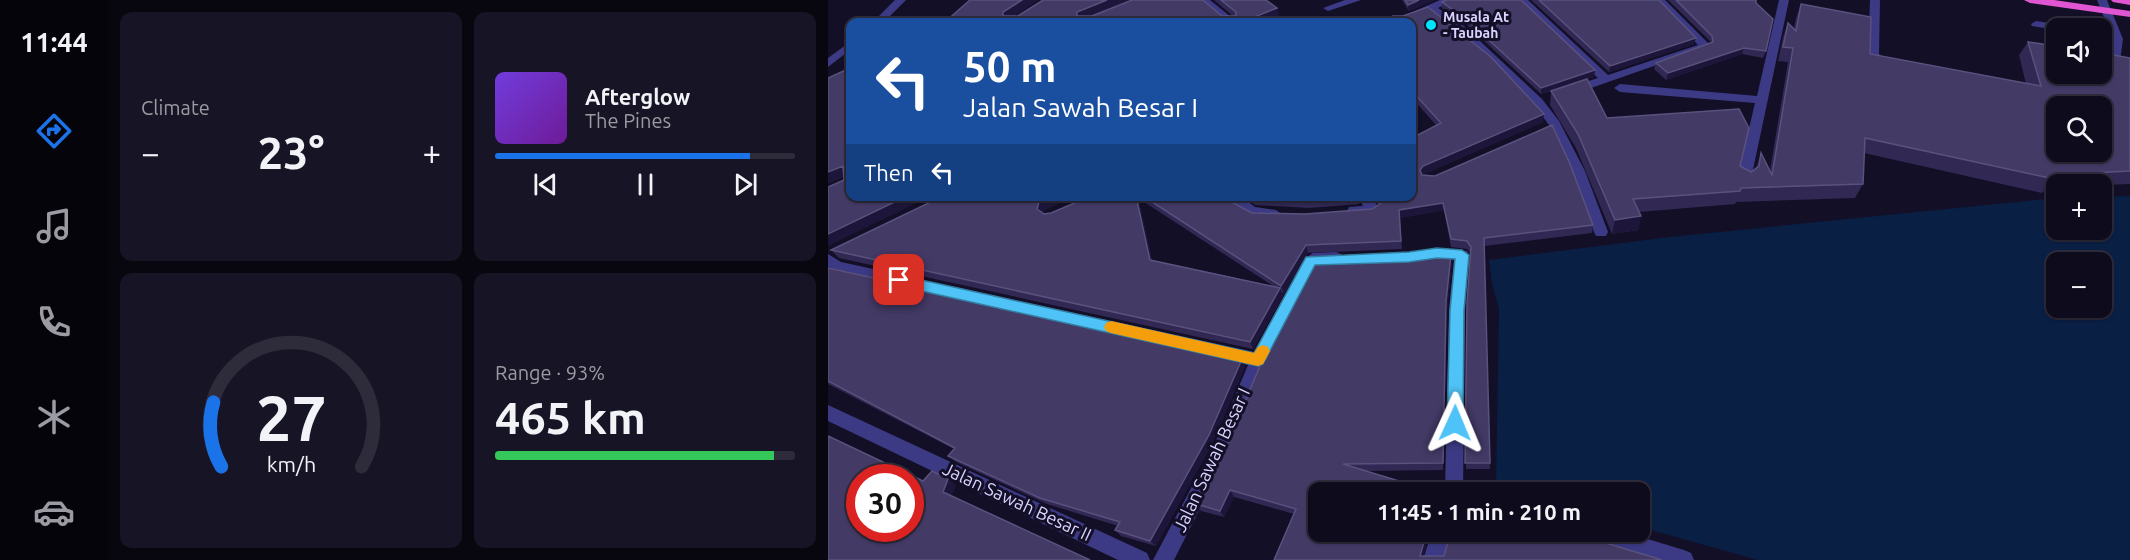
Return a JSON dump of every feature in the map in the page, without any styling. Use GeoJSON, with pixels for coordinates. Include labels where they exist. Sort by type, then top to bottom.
{"type":"FeatureCollection","features":[{"type":"Feature","properties":{"kind":"highway"},"geometry":{"type":"LineString","coordinates":[[2030,0],[2105,5],[2130,14]]}},
{"type":"Feature","properties":{"kind":"highway"},"geometry":{"type":"LineString","coordinates":[[2117,0],[2130,2]]}},
{"type":"Feature","properties":{"kind":"street"},"geometry":{"type":"LineString","coordinates":[[882,18],[902,0]]}},
{"type":"Feature","properties":{"kind":"street"},"geometry":{"type":"LineString","coordinates":[[1204,0],[1227,18]]}},
{"type":"Feature","properties":{"kind":"street"},"geometry":{"type":"LineString","coordinates":[[1328,8],[1356,0]]}},
{"type":"Feature","properties":{"kind":"street"},"geometry":{"type":"LineString","coordinates":[[1404,18],[1449,0]]}},
{"type":"Feature","properties":{"kind":"street"},"geometry":{"type":"LineString","coordinates":[[1522,0],[1606,79]]}},
{"type":"Feature","properties":{"kind":"street"},"geometry":{"type":"LineString","coordinates":[[1549,98],[1705,46],[1659,0]]}},
{"type":"Feature","properties":{"kind":"street"},"geometry":{"type":"LineString","coordinates":[[1875,0],[1874,58],[1885,65],[1906,69]]}},
{"type":"Feature","properties":{"kind":"street"},"geometry":{"type":"LineString","coordinates":[[2105,5],[2118,39],[2116,59],[2112,59]]}},
{"type":"Feature","properties":{"kind":"street"},"geometry":{"type":"LineString","coordinates":[[1744,179],[1761,100],[1786,6]]}},
{"type":"Feature","properties":{"kind":"street"},"geometry":{"type":"LineString","coordinates":[[1429,7],[1461,29],[1549,98],[1550,127],[1578,171],[1601,232]]}},
{"type":"Feature","properties":{"kind":"street"},"geometry":{"type":"LineString","coordinates":[[2036,24],[2046,26]]}},
{"type":"Feature","properties":{"kind":"street"},"geometry":{"type":"LineString","coordinates":[[2112,38],[2118,39]]}},
{"type":"Feature","properties":{"kind":"street"},"geometry":{"type":"LineString","coordinates":[[828,64],[846,48]]}},
{"type":"Feature","properties":{"kind":"street"},"geometry":{"type":"LineString","coordinates":[[1620,88],[1761,100]]}},
{"type":"Feature","properties":{"kind":"street"},"geometry":{"type":"LineString","coordinates":[[1237,201],[1251,212],[1285,215]]}},
{"type":"Feature","properties":{"kind":"street"},"geometry":{"type":"LineString","coordinates":[[1341,212],[1373,210],[1367,201]]}},
{"type":"Feature","properties":{"kind":"street"},"geometry":{"type":"LineString","coordinates":[[1419,256],[1437,253],[1462,255],[1457,310],[1456,482]]}},
{"type":"Feature","properties":{"kind":"street"},"geometry":{"type":"LineString","coordinates":[[831,254],[837,267],[1258,360]]}},
{"type":"Feature","properties":{"kind":"street","name":"Jalan Sawah Besar I"},"geometry":{"type":"LineString","coordinates":[[1163,560],[1222,447],[1258,360],[1310,261],[1354,257]]}},
{"type":"Feature","properties":{"kind":"street","name":"Jalan Sawah Besar II"},"geometry":{"type":"LineString","coordinates":[[828,413],[1140,560]]}},
{"type":"Feature","properties":{"kind":"street"},"geometry":{"type":"LineString","coordinates":[[1433,560],[1439,542]]}},
{"type":"Feature","properties":{"kind":"street"},"geometry":{"type":"LineString","coordinates":[[1625,542],[1684,560]]}},
{"type":"Feature","properties":{"kind":"water"},"geometry":{"type":"Polygon","coordinates":[[[2130,196],[2130,560],[1758,560],[1650,530],[1650,482],[1496,482],[1499,309],[1489,260],[1670,237],[2046,199],[2046,240],[2112,240],[2112,197],[2130,196]]]}},
{"type":"Feature","properties":{"kind":"building"},"geometry":{"type":"Polygon","coordinates":[[[970,0],[1022,0],[1003,12],[1003,16],[1018,16],[1043,0],[1107,0],[1077,12],[1077,16],[1092,16],[1132,0],[1203,0],[1222,16],[1236,16],[1236,12],[1221,0],[1266,0],[1277,8],[1252,18],[950,18],[970,0]]]}},
{"type":"Feature","properties":{"kind":"building"},"geometry":{"type":"Polygon","coordinates":[[[1405,0],[1419,0],[1408,5],[1405,0]]]}},
{"type":"Feature","properties":{"kind":"building"},"geometry":{"type":"Polygon","coordinates":[[[1446,0],[1521,0],[1595,70],[1541,88],[1466,19],[1442,2],[1446,0]]]}},
{"type":"Feature","properties":{"kind":"building"},"geometry":{"type":"Polygon","coordinates":[[[1539,0],[1659,0],[1696,38],[1610,66],[1539,0]]]}},
{"type":"Feature","properties":{"kind":"building"},"geometry":{"type":"Polygon","coordinates":[[[1676,0],[1756,0],[1756,3],[1773,19],[1766,51],[1744,48],[1668,73],[1656,63],[1713,42],[1712,36],[1676,0]]]}},
{"type":"Feature","properties":{"kind":"building"},"geometry":{"type":"Polygon","coordinates":[[[1801,4],[1871,17],[1870,54],[2041,86],[2028,42],[2046,45],[2046,84],[2112,84],[2112,55],[2130,58],[2130,171],[2046,174],[2046,177],[1865,138],[1863,184],[1741,188],[1740,191],[1633,199],[1641,216],[1615,220],[1578,134],[1551,91],[1587,79],[1607,118],[1739,109],[1749,128],[1740,166],[1751,172],[1759,166],[1761,153],[1772,175],[1793,48],[1783,47],[1788,23],[1796,31],[1801,4]]]}},
{"type":"Feature","properties":{"kind":"building"},"geometry":{"type":"Polygon","coordinates":[[[1428,7],[1491,57],[1544,114],[1423,166],[1420,170],[1422,175],[1435,176],[1552,125],[1570,164],[1593,225],[1484,238],[1490,463],[1465,463],[1467,303],[1471,247],[1467,241],[1451,239],[1443,203],[1399,210],[1401,241],[1306,245],[1281,286],[1151,201],[1231,201],[1252,213],[1305,214],[1372,209],[1381,203],[1380,201],[1416,201],[1416,136],[1441,123],[1416,95],[1416,18],[1389,18],[1403,16],[1428,7]]]}},
{"type":"Feature","properties":{"kind":"building"},"geometry":{"type":"Polygon","coordinates":[[[846,70],[846,201],[897,201],[828,234],[828,187],[844,180],[843,166],[828,172],[828,78],[846,70]]]}},
{"type":"Feature","properties":{"kind":"building"},"geometry":{"type":"Polygon","coordinates":[[[933,201],[1041,201],[1037,209],[1044,214],[1079,201],[1137,201],[1150,260],[1280,288],[1250,342],[831,250],[933,201]]]}},
{"type":"Feature","properties":{"kind":"building"},"geometry":{"type":"Polygon","coordinates":[[[1436,252],[1451,254],[1446,302],[1443,463],[1343,464],[1402,482],[1308,482],[1308,542],[1424,542],[1420,556],[1444,556],[1448,542],[1602,542],[1662,560],[1274,560],[1296,509],[1230,490],[1220,511],[1196,504],[1226,447],[1265,354],[1316,258],[1408,257],[1436,252]]]}},
{"type":"Feature","properties":{"kind":"building"},"geometry":{"type":"Polygon","coordinates":[[[828,268],[1242,359],[1209,435],[1150,541],[1115,530],[1120,522],[1040,498],[948,456],[955,448],[828,381],[828,268]]]}},
{"type":"Feature","properties":{"kind":"building"},"geometry":{"type":"Polygon","coordinates":[[[828,436],[887,464],[846,464],[846,542],[924,542],[924,480],[932,471],[948,479],[943,492],[1090,560],[828,560],[828,436]]]}},
{"type":"Feature","properties":{"kind":"slow traffic"},"geometry":{"type":"LineString","coordinates":[[1111,327],[1258,360],[1263,351]]}},
{"type":"Feature","properties":{"kind":"place","name":"Musala At - Taubah"},"geometry":{"type":"Point","coordinates":[1431,25]}},
{"type":"Feature","properties":{"kind":"route"},"geometry":{"type":"LineString","coordinates":[[899,280],[1258,360],[1311,260],[1409,257],[1437,253],[1462,255],[1457,310],[1455,423]]}}]}
